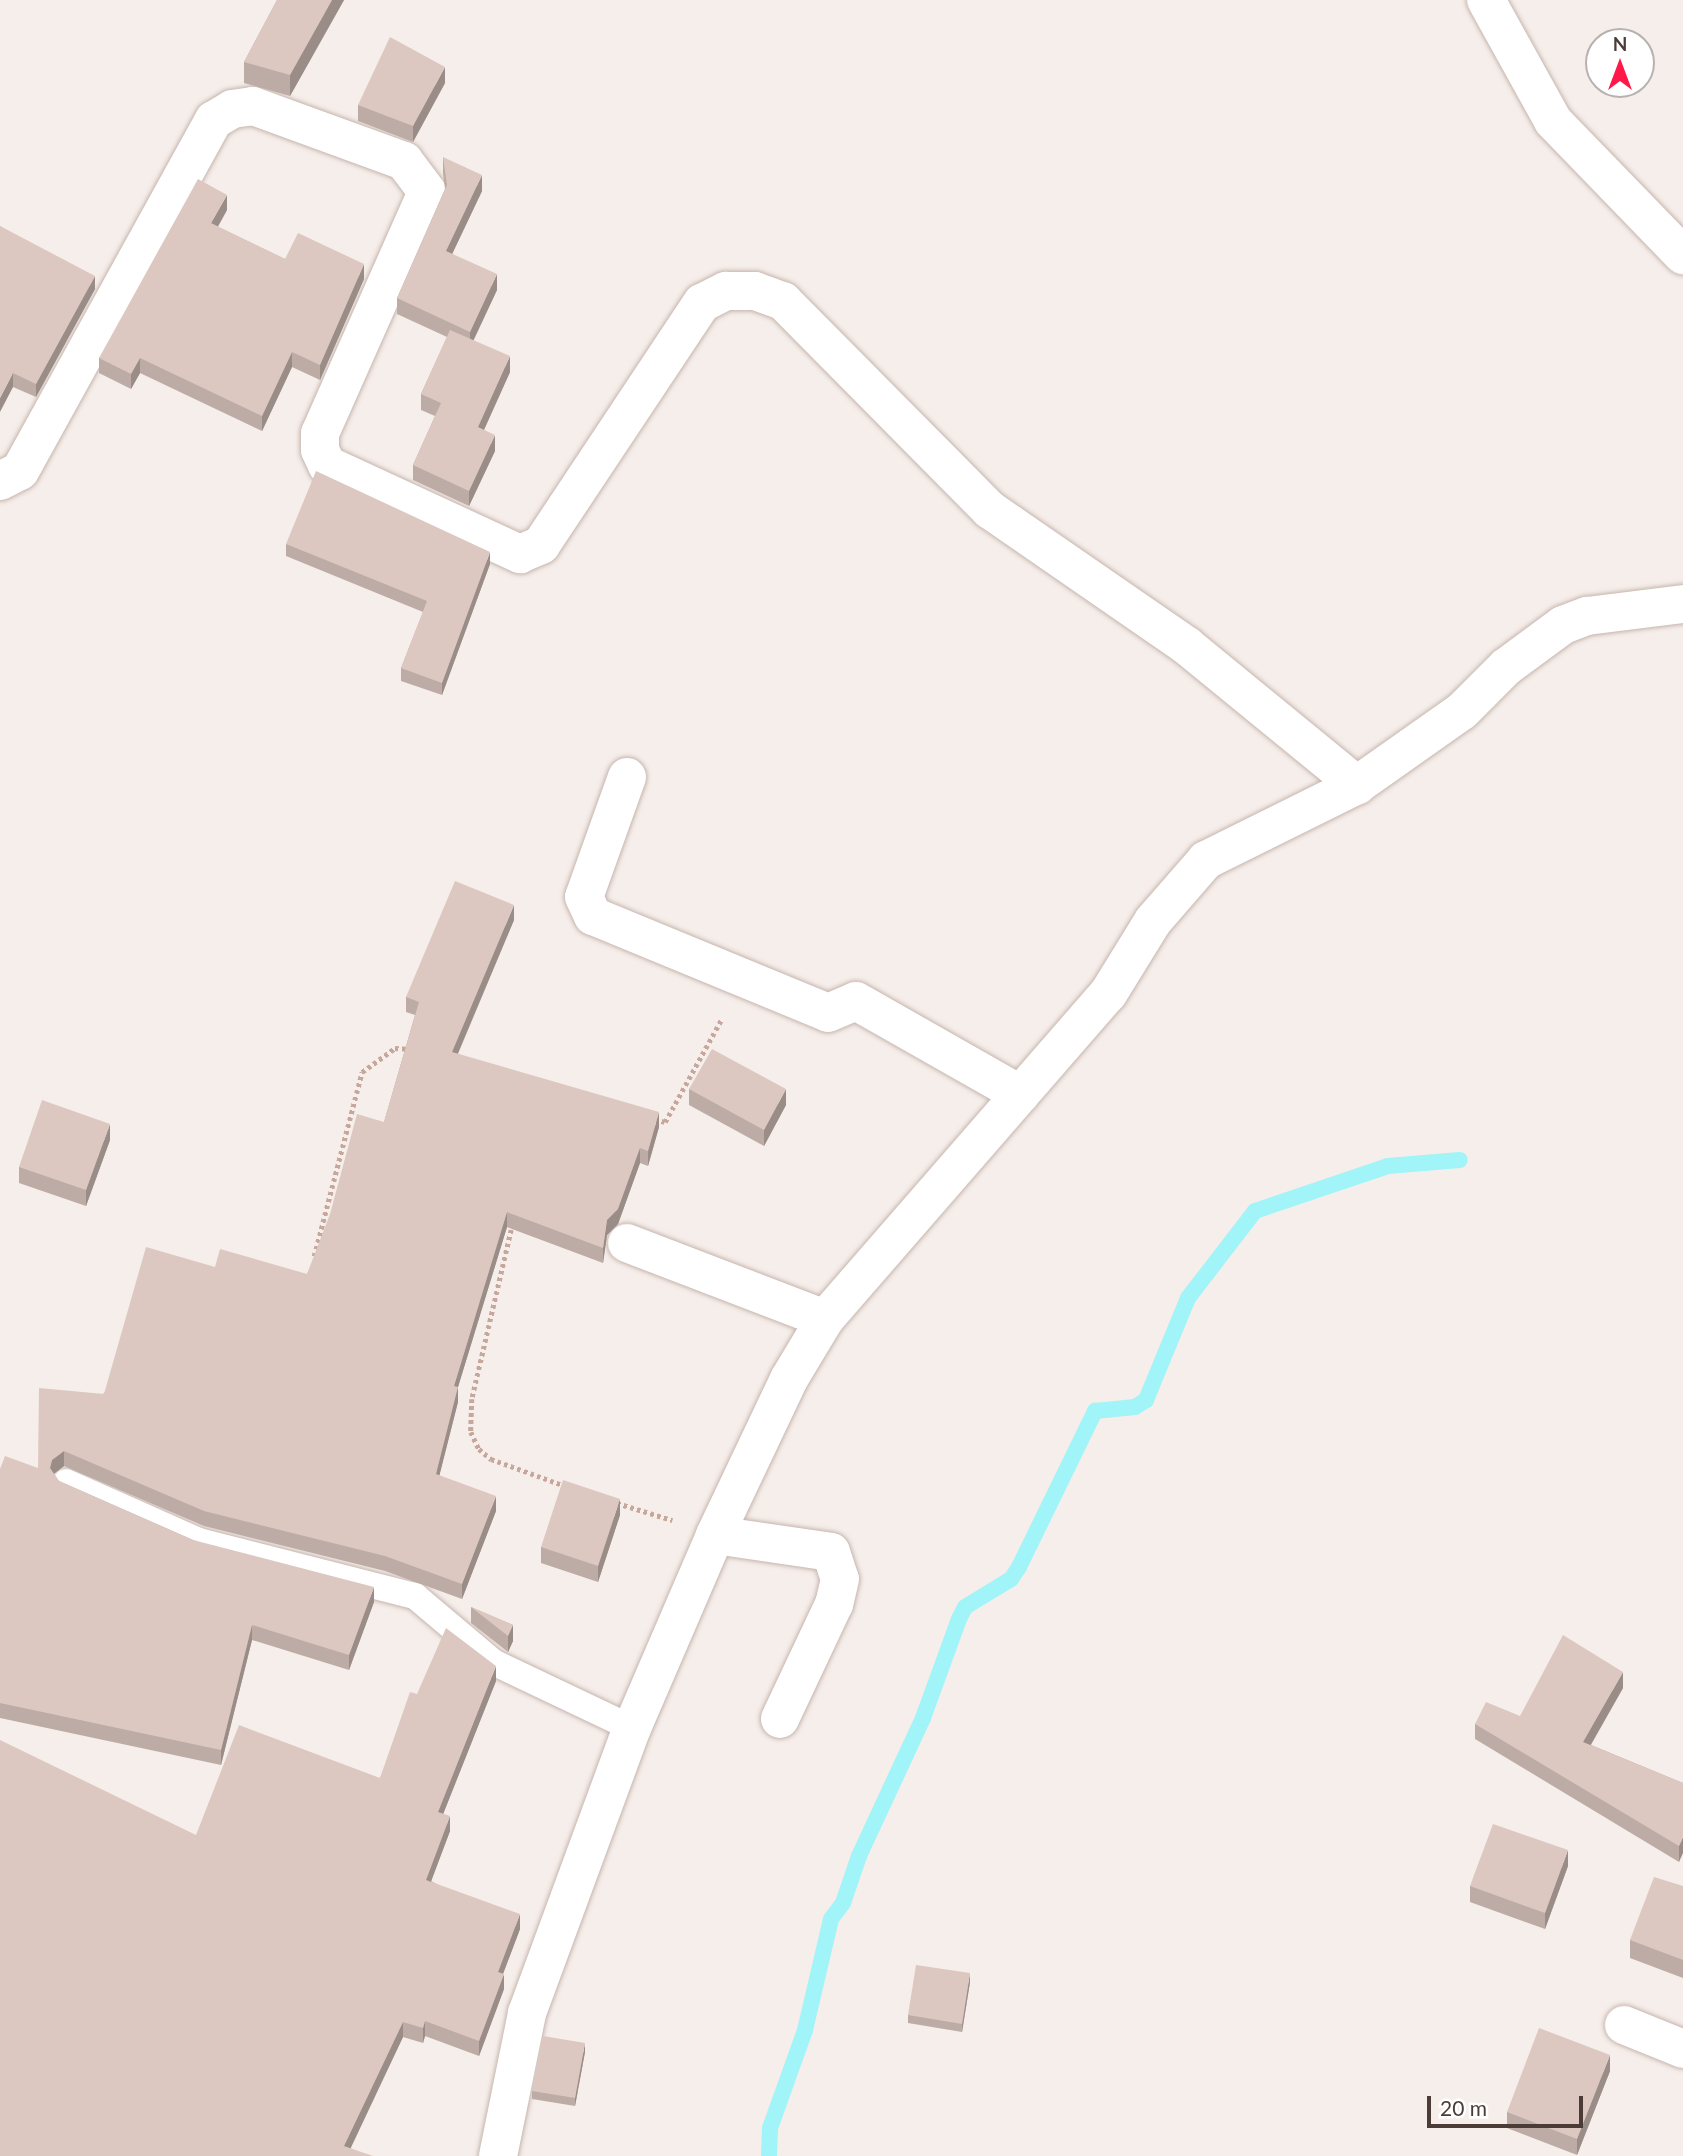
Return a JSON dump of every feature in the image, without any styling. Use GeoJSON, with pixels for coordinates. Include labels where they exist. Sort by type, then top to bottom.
{"type":"FeatureCollection","features":[{"type":"Feature","properties":{"kind":"street"},"geometry":{"type":"LineString","coordinates":[[1486,0],[1553,121],[1683,255]]}},
{"type":"Feature","properties":{"kind":"street"},"geometry":{"type":"LineString","coordinates":[[0,481],[20,471],[214,120],[232,109],[253,106],[404,161],[427,192],[320,433],[320,450],[327,465],[520,554],[541,545],[702,303],[726,291],[755,291],[783,301],[990,510],[1187,646],[1357,785]]}},
{"type":"Feature","properties":{"kind":"street"},"geometry":{"type":"LineString","coordinates":[[498,2156],[527,2013],[632,1728],[715,1535],[789,1379],[825,1320],[1108,995],[1153,921],[1206,860],[1357,785],[1462,711],[1506,667],[1563,625],[1587,616],[1683,604]]}},
{"type":"Feature","properties":{"kind":"street"},"geometry":{"type":"LineString","coordinates":[[627,778],[584,897],[593,916],[828,1013],[856,1001],[1020,1094]]}},
{"type":"Feature","properties":{"kind":"street"},"geometry":{"type":"LineString","coordinates":[[627,1242],[825,1320]]}},
{"type":"Feature","properties":{"kind":"street"},"geometry":{"type":"LineString","coordinates":[[715,1535],[831,1552],[840,1579],[834,1604],[780,1719]]}},
{"type":"Feature","properties":{"kind":"street"},"geometry":{"type":"LineString","coordinates":[[1624,2025],[1683,2049]]}},
{"type":"Feature","properties":{"kind":"lane"},"geometry":{"type":"LineString","coordinates":[[66,1482],[199,1541],[415,1596],[493,1662],[632,1728]]}},
{"type":"Feature","properties":{"kind":"path"},"geometry":{"type":"LineString","coordinates":[[652,1118],[665,1122],[744,977]]}},
{"type":"Feature","properties":{"kind":"path"},"geometry":{"type":"LineString","coordinates":[[311,1269],[362,1072],[395,1048],[417,1050]]}},
{"type":"Feature","properties":{"kind":"path"},"geometry":{"type":"LineString","coordinates":[[515,1214],[472,1399],[471,1432],[478,1449],[491,1459],[575,1489]]}},
{"type":"Feature","properties":{"kind":"path"},"geometry":{"type":"LineString","coordinates":[[613,1501],[715,1535]]}},
{"type":"Feature","properties":{"kind":"building"},"geometry":{"type":"Polygon","coordinates":[[[277,0],[332,0],[290,75],[244,62],[277,0]]]}},
{"type":"Feature","properties":{"kind":"building"},"geometry":{"type":"Polygon","coordinates":[[[390,37],[445,67],[413,126],[358,105],[390,37]]]}},
{"type":"Feature","properties":{"kind":"building"},"geometry":{"type":"Polygon","coordinates":[[[443,157],[482,175],[446,251],[497,274],[470,332],[397,298],[447,185],[443,157]]]}},
{"type":"Feature","properties":{"kind":"building"},"geometry":{"type":"Polygon","coordinates":[[[198,179],[227,195],[211,223],[285,259],[298,233],[364,264],[320,365],[292,352],[262,416],[140,358],[131,374],[99,358],[198,179]]]}},
{"type":"Feature","properties":{"kind":"building"},"geometry":{"type":"Polygon","coordinates":[[[0,226],[95,276],[36,384],[13,373],[0,398],[0,226]]]}},
{"type":"Feature","properties":{"kind":"building"},"geometry":{"type":"Polygon","coordinates":[[[450,330],[510,356],[478,427],[495,435],[469,491],[413,465],[441,403],[421,394],[450,330]]]}},
{"type":"Feature","properties":{"kind":"building"},"geometry":{"type":"Polygon","coordinates":[[[316,471],[490,552],[442,683],[401,668],[427,601],[286,544],[316,471]]]}},
{"type":"Feature","properties":{"kind":"building"},"geometry":{"type":"Polygon","coordinates":[[[455,881],[514,905],[452,1052],[659,1112],[648,1151],[640,1148],[618,1209],[607,1220],[603,1248],[507,1212],[454,1386],[458,1387],[436,1474],[496,1496],[462,1584],[385,1556],[204,1511],[64,1451],[52,1460],[50,1468],[59,1481],[193,1540],[374,1587],[349,1655],[252,1625],[221,1750],[0,1703],[0,1469],[5,1456],[38,1468],[39,1388],[104,1394],[146,1247],[215,1267],[220,1249],[307,1274],[330,1214],[357,1114],[384,1122],[419,1002],[406,997],[455,881]]]}},
{"type":"Feature","properties":{"kind":"building"},"geometry":{"type":"Polygon","coordinates":[[[712,1049],[786,1089],[764,1130],[689,1089],[712,1049]]]}},
{"type":"Feature","properties":{"kind":"building"},"geometry":{"type":"Polygon","coordinates":[[[42,1100],[110,1124],[86,1190],[19,1167],[42,1100]]]}},
{"type":"Feature","properties":{"kind":"building"},"geometry":{"type":"Polygon","coordinates":[[[563,1480],[620,1499],[598,1566],[541,1547],[563,1480]]]}},
{"type":"Feature","properties":{"kind":"building"},"geometry":{"type":"Polygon","coordinates":[[[471,1607],[513,1625],[508,1636],[471,1607]]]}},
{"type":"Feature","properties":{"kind":"building"},"geometry":{"type":"Polygon","coordinates":[[[446,1628],[496,1666],[438,1812],[450,1816],[426,1880],[520,1914],[498,1972],[504,1974],[479,2041],[425,2021],[423,2028],[403,2022],[344,2146],[373,2156],[0,2156],[0,1740],[196,1835],[239,1725],[380,1778],[410,1692],[417,1694],[446,1628]]]}},
{"type":"Feature","properties":{"kind":"building"},"geometry":{"type":"Polygon","coordinates":[[[1563,1635],[1623,1672],[1583,1742],[1683,1783],[1683,1837],[1679,1846],[1475,1724],[1486,1702],[1520,1716],[1563,1635]]]}},
{"type":"Feature","properties":{"kind":"building"},"geometry":{"type":"Polygon","coordinates":[[[1493,1824],[1568,1850],[1545,1913],[1470,1886],[1493,1824]]]}},
{"type":"Feature","properties":{"kind":"building"},"geometry":{"type":"Polygon","coordinates":[[[1654,1877],[1683,1886],[1683,1960],[1630,1940],[1654,1877]]]}},
{"type":"Feature","properties":{"kind":"building"},"geometry":{"type":"Polygon","coordinates":[[[916,1965],[970,1973],[962,2024],[908,2015],[916,1965]]]}},
{"type":"Feature","properties":{"kind":"building"},"geometry":{"type":"Polygon","coordinates":[[[1539,2028],[1610,2055],[1577,2139],[1507,2112],[1539,2028]]]}},
{"type":"Feature","properties":{"kind":"building"},"geometry":{"type":"Polygon","coordinates":[[[543,2036],[585,2043],[575,2098],[532,2091],[543,2036]]]}},
{"type":"Feature","properties":{"kind":"waterway"},"geometry":{"type":"LineString","coordinates":[[769,2156],[770,2128],[805,2030],[831,1919],[843,1903],[859,1856],[923,1718],[959,1619],[965,1607],[1011,1579],[1019,1567],[1095,1411],[1135,1407],[1146,1400],[1188,1298],[1255,1211],[1388,1166],[1460,1160]]}}]}
